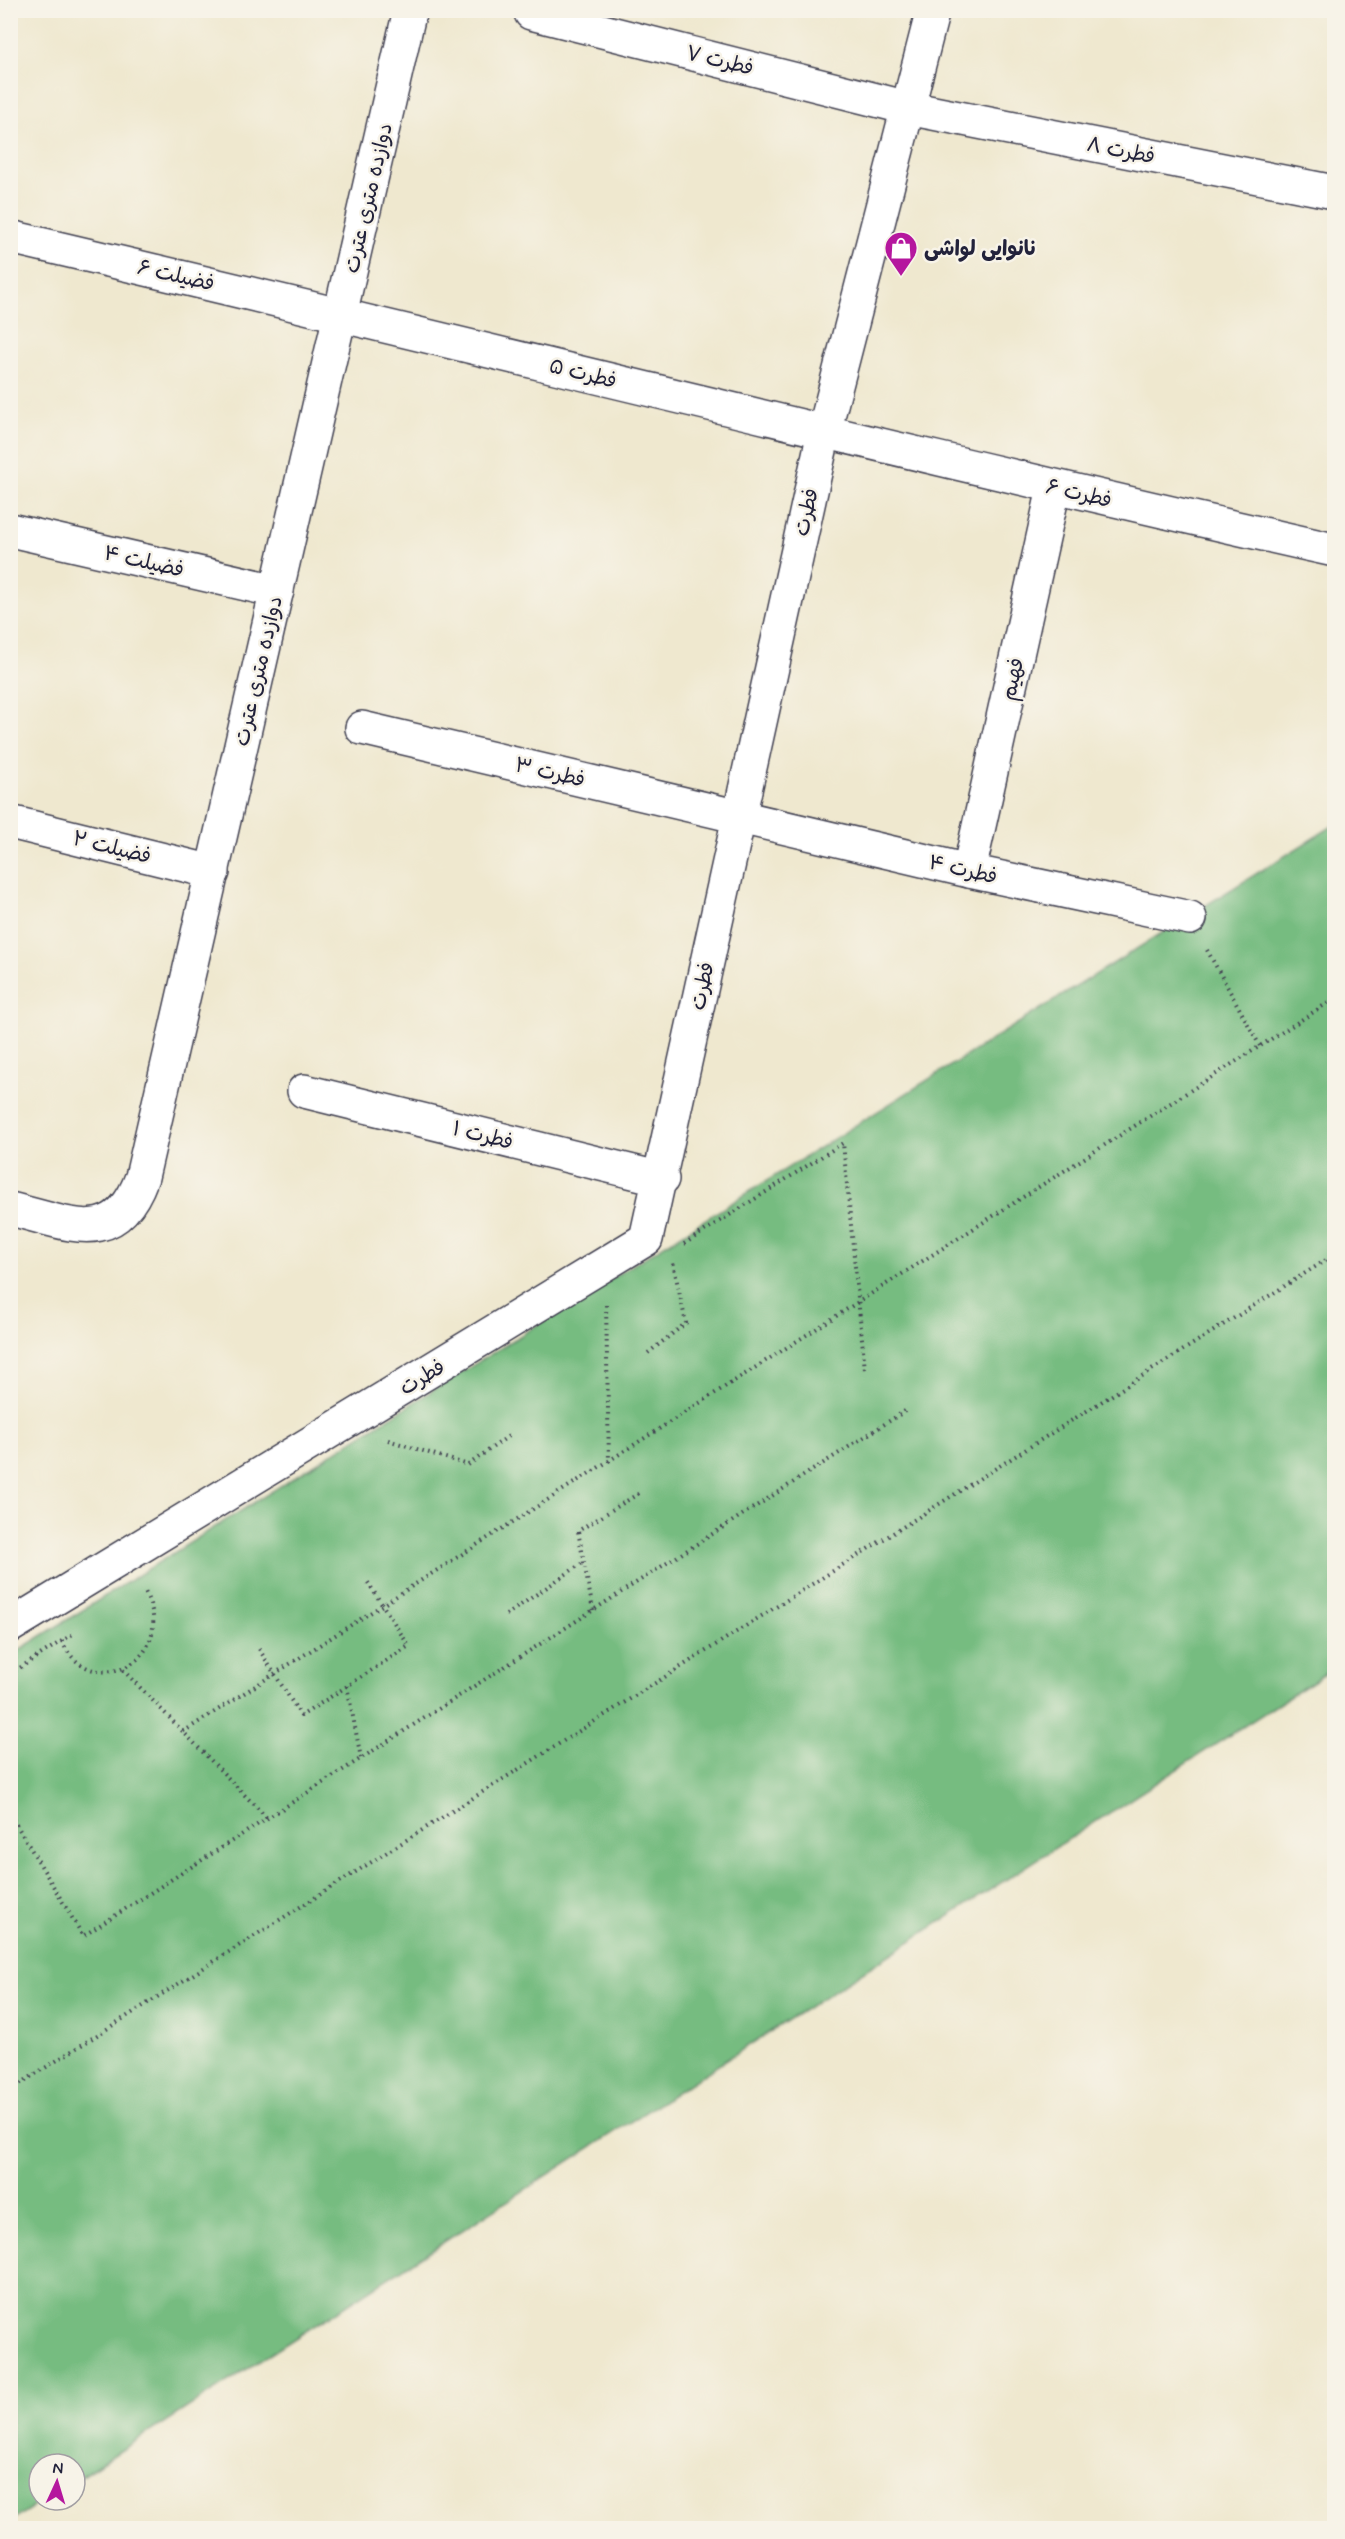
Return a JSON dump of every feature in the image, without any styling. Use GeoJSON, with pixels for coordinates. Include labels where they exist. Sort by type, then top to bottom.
{"type":"FeatureCollection","features":[{"type":"Feature","properties":{"kind":"street","name":"دوازده متری عترت"},"geometry":{"type":"LineString","coordinates":[[10,1209],[79,1225],[103,1225],[122,1215],[135,1197],[142,1177],[410,10]]}},
{"type":"Feature","properties":{"kind":"street","name":"فطرت"},"geometry":{"type":"LineString","coordinates":[[10,1626],[606,1266],[646,1239],[662,1179],[738,815],[824,432],[933,10]]}},
{"type":"Feature","properties":{"kind":"street","name":"فطرت ۷"},"geometry":{"type":"LineString","coordinates":[[531,13],[908,108]]}},
{"type":"Feature","properties":{"kind":"street","name":"فطرت ۸"},"geometry":{"type":"LineString","coordinates":[[908,108],[1335,192]]}},
{"type":"Feature","properties":{"kind":"street","name":"فضیلت ۶"},"geometry":{"type":"LineString","coordinates":[[10,237],[341,314]]}},
{"type":"Feature","properties":{"kind":"street","name":"فطرت ۵"},"geometry":{"type":"LineString","coordinates":[[341,314],[824,432]]}},
{"type":"Feature","properties":{"kind":"street","name":"فطرت ۶"},"geometry":{"type":"LineString","coordinates":[[824,432],[1054,488],[1335,550]]}},
{"type":"Feature","properties":{"kind":"street","name":"فهیم"},"geometry":{"type":"LineString","coordinates":[[969,871],[1054,488]]}},
{"type":"Feature","properties":{"kind":"street","name":"فضیلت ۴"},"geometry":{"type":"LineString","coordinates":[[10,530],[277,591]]}},
{"type":"Feature","properties":{"kind":"street","name":"فطرت ۳"},"geometry":{"type":"LineString","coordinates":[[362,728],[738,815]]}},
{"type":"Feature","properties":{"kind":"street","name":"فطرت ۴"},"geometry":{"type":"LineString","coordinates":[[738,815],[969,871],[1190,918]]}},
{"type":"Feature","properties":{"kind":"street","name":"فضیلت ۲"},"geometry":{"type":"LineString","coordinates":[[10,822],[213,872]]}},
{"type":"Feature","properties":{"kind":"street","name":"فطرت ۱"},"geometry":{"type":"LineString","coordinates":[[304,1091],[662,1179]]}},
{"type":"Feature","properties":{"kind":"path"},"geometry":{"type":"LineString","coordinates":[[1329,10],[1335,18]]}},
{"type":"Feature","properties":{"kind":"path"},"geometry":{"type":"LineString","coordinates":[[1190,918],[1260,1046]]}},
{"type":"Feature","properties":{"kind":"path"},"geometry":{"type":"LineString","coordinates":[[183,1732],[1335,999]]}},
{"type":"Feature","properties":{"kind":"path"},"geometry":{"type":"LineString","coordinates":[[843,1143],[865,1370]]}},
{"type":"Feature","properties":{"kind":"path"},"geometry":{"type":"LineString","coordinates":[[648,1353],[686,1323],[670,1253]]}},
{"type":"Feature","properties":{"kind":"path"},"geometry":{"type":"LineString","coordinates":[[10,2090],[1335,1254]]}},
{"type":"Feature","properties":{"kind":"path"},"geometry":{"type":"LineString","coordinates":[[606,1266],[609,1462]]}},
{"type":"Feature","properties":{"kind":"path"},"geometry":{"type":"LineString","coordinates":[[10,1814],[83,1936],[905,1411]]}},
{"type":"Feature","properties":{"kind":"path"},"geometry":{"type":"LineString","coordinates":[[382,1438],[468,1465],[510,1436]]}},
{"type":"Feature","properties":{"kind":"path"},"geometry":{"type":"LineString","coordinates":[[593,1610],[578,1531],[641,1492]]}},
{"type":"Feature","properties":{"kind":"path"},"geometry":{"type":"LineString","coordinates":[[506,1614],[584,1562]]}},
{"type":"Feature","properties":{"kind":"path"},"geometry":{"type":"LineString","coordinates":[[259,1649],[301,1716],[409,1646],[367,1581]]}},
{"type":"Feature","properties":{"kind":"path"},"geometry":{"type":"LineString","coordinates":[[62,1641],[68,1656],[82,1667],[100,1672],[123,1670],[140,1657],[151,1641],[153,1615],[144,1589]]}},
{"type":"Feature","properties":{"kind":"path"},"geometry":{"type":"LineString","coordinates":[[123,1670],[267,1818]]}},
{"type":"Feature","properties":{"kind":"path"},"geometry":{"type":"LineString","coordinates":[[347,1686],[361,1758]]}},
{"type":"Feature","properties":{"kind":"green space"},"geometry":{"type":"Polygon","coordinates":[[[1334,825],[1334,1668],[87,2472],[87,2452],[27,2452],[27,2511],[11,2521],[11,1655],[1334,825]]]}},
{"type":"Feature","properties":{"kind":"place","name":"نانوایی لواشی"},"geometry":{"type":"Point","coordinates":[901,277]}}]}
